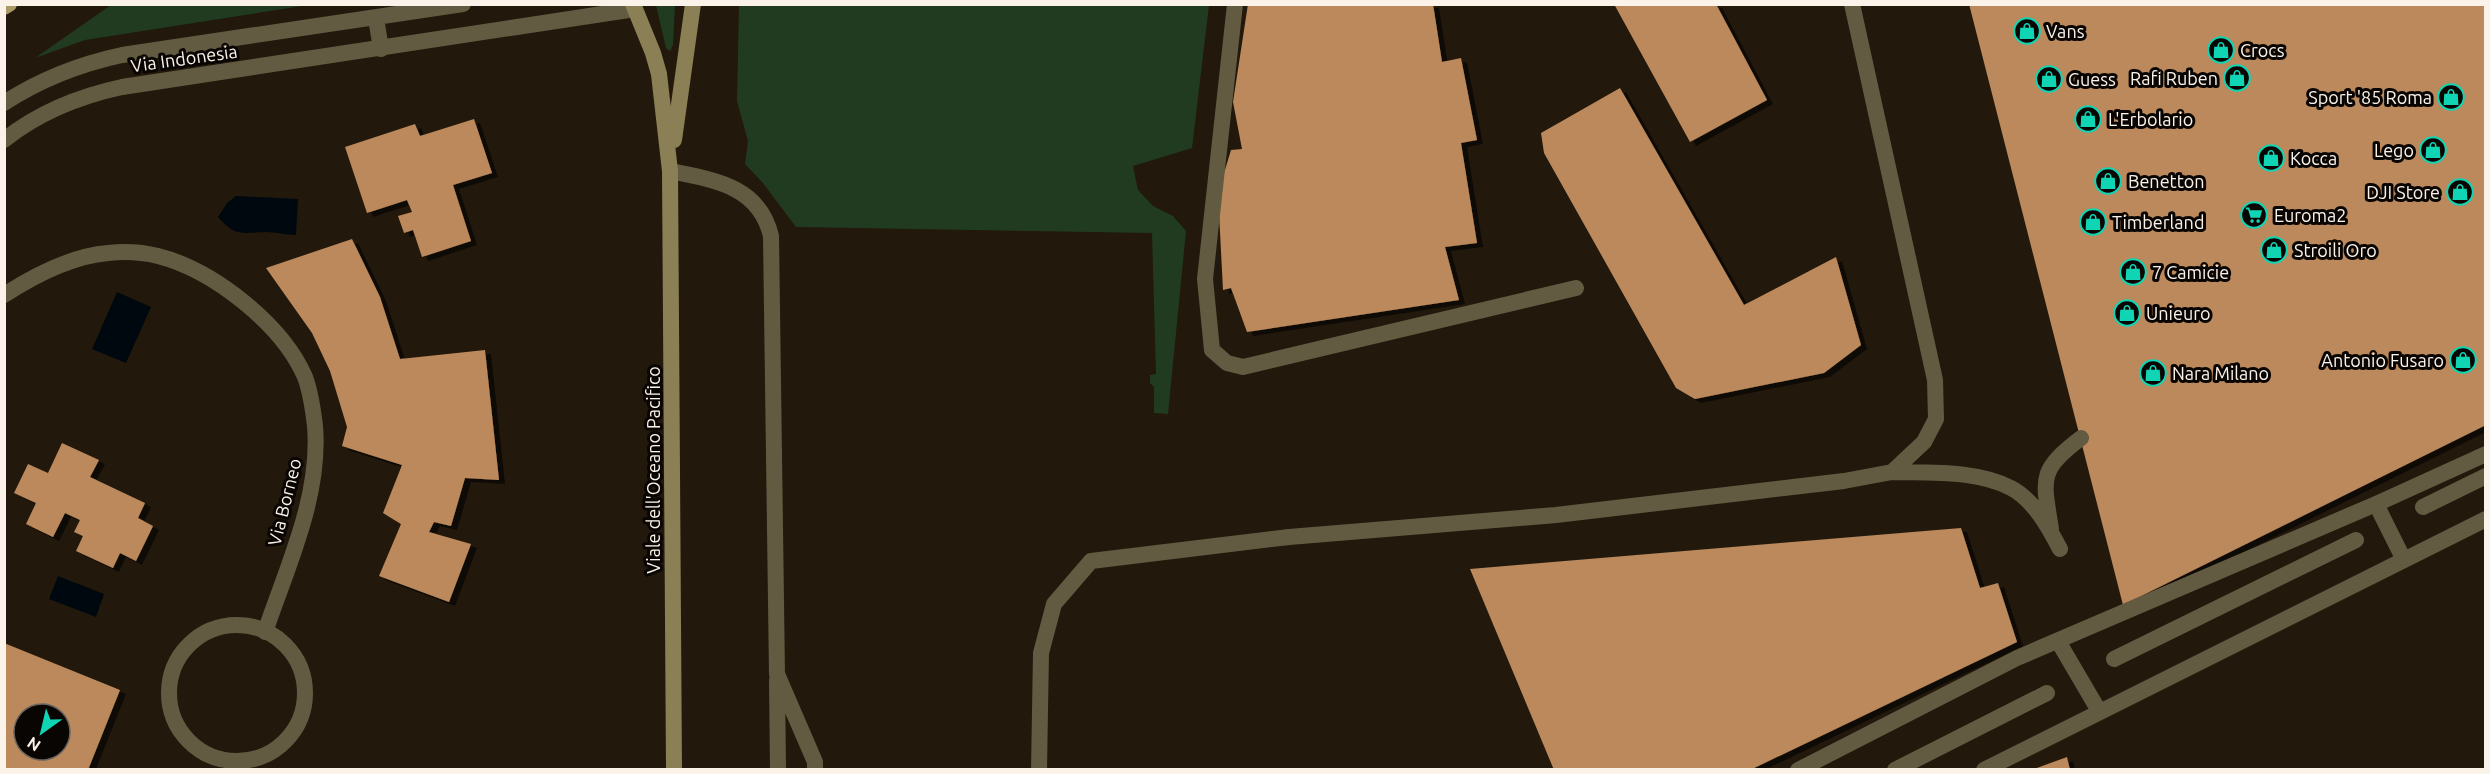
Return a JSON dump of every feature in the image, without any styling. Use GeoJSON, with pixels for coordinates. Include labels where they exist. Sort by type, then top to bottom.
{"type":"FeatureCollection","features":[{"type":"Feature","properties":{"kind":"main road"},"geometry":{"type":"LineString","coordinates":[[4,7],[9,4]]}},
{"type":"Feature","properties":{"kind":"main road"},"geometry":{"type":"LineString","coordinates":[[670,171],[693,4]]}},
{"type":"Feature","properties":{"kind":"main road"},"geometry":{"type":"LineString","coordinates":[[634,7],[660,74],[670,171]]}},
{"type":"Feature","properties":{"kind":"main road","name":"Viale dell'Oceano Pacifico"},"geometry":{"type":"LineString","coordinates":[[670,171],[674,770]]}},
{"type":"Feature","properties":{"kind":"street","name":"Via Indonesia"},"geometry":{"type":"LineString","coordinates":[[4,103],[56,75],[111,57],[463,4]]}},
{"type":"Feature","properties":{"kind":"street"},"geometry":{"type":"LineString","coordinates":[[1235,4],[1204,279],[1212,350],[1227,363],[1243,367],[1576,288]]}},
{"type":"Feature","properties":{"kind":"street"},"geometry":{"type":"LineString","coordinates":[[1852,4],[1935,380],[1936,419],[1924,442],[1892,472]]}},
{"type":"Feature","properties":{"kind":"street","name":"Via Indonesia"},"geometry":{"type":"LineString","coordinates":[[4,140],[48,113],[106,90],[381,49],[634,7]]}},
{"type":"Feature","properties":{"kind":"street"},"geometry":{"type":"LineString","coordinates":[[376,18],[381,49]]}},
{"type":"Feature","properties":{"kind":"street"},"geometry":{"type":"LineString","coordinates":[[670,171],[698,177],[744,194],[763,212],[771,236],[778,770]]}},
{"type":"Feature","properties":{"kind":"street","name":"Via Borneo"},"geometry":{"type":"LineString","coordinates":[[4,296],[36,276],[79,258],[124,252],[158,256],[196,271],[224,287],[273,330],[292,354],[310,391],[315,426],[314,471],[301,526],[265,632]]}},
{"type":"Feature","properties":{"kind":"street"},"geometry":{"type":"LineString","coordinates":[[2051,532],[2044,485],[2048,469],[2058,456],[2081,438]]}},
{"type":"Feature","properties":{"kind":"street"},"geometry":{"type":"LineString","coordinates":[[1798,770],[2017,658],[2376,504],[2486,454]]}},
{"type":"Feature","properties":{"kind":"street"},"geometry":{"type":"LineString","coordinates":[[1039,770],[1041,654],[1054,604],[1091,561],[1289,537],[1556,515],[1735,492],[1844,481],[1892,472],[1953,474],[1991,480],[2013,489],[2031,504],[2060,549]]}},
{"type":"Feature","properties":{"kind":"street"},"geometry":{"type":"LineString","coordinates":[[2423,507],[2486,476]]}},
{"type":"Feature","properties":{"kind":"street"},"geometry":{"type":"LineString","coordinates":[[2376,504],[2404,560]]}},
{"type":"Feature","properties":{"kind":"street"},"geometry":{"type":"LineString","coordinates":[[1984,770],[2486,519]]}},
{"type":"Feature","properties":{"kind":"street"},"geometry":{"type":"LineString","coordinates":[[2115,659],[2356,540]]}},
{"type":"Feature","properties":{"kind":"street"},"geometry":{"type":"LineString","coordinates":[[244,626],[265,632],[284,644],[297,663],[304,684],[304,706],[296,727],[282,745],[263,756],[241,761],[219,759],[198,749],[182,734],[171,714],[168,692],[172,670],[184,650],[192,643],[201,636],[222,627],[244,626]]}},
{"type":"Feature","properties":{"kind":"street"},"geometry":{"type":"LineString","coordinates":[[2058,641],[2099,711]]}},
{"type":"Feature","properties":{"kind":"street"},"geometry":{"type":"LineString","coordinates":[[777,674],[815,762],[815,770]]}},
{"type":"Feature","properties":{"kind":"street"},"geometry":{"type":"LineString","coordinates":[[1895,770],[2047,693]]}},
{"type":"Feature","properties":{"kind":"green space"},"geometry":{"type":"Polygon","coordinates":[[[111,5],[308,5],[85,40],[35,58],[111,5]]]}},
{"type":"Feature","properties":{"kind":"green space"},"geometry":{"type":"Polygon","coordinates":[[[656,5],[675,5],[673,45],[670,51],[666,48],[656,5]]]}},
{"type":"Feature","properties":{"kind":"green space"},"geometry":{"type":"Polygon","coordinates":[[[739,5],[1209,5],[1192,148],[1133,166],[1138,190],[1153,206],[1173,216],[1186,231],[1168,414],[1154,413],[1154,387],[1150,383],[1150,375],[1156,374],[1152,233],[796,227],[763,183],[745,164],[748,141],[737,101],[739,5]]]}},
{"type":"Feature","properties":{"kind":"shaded area"},"geometry":{"type":"Polygon","coordinates":[[[236,196],[298,199],[296,235],[270,232],[245,233],[229,228],[218,217],[227,203],[236,196]]]}},
{"type":"Feature","properties":{"kind":"shaded area"},"geometry":{"type":"Polygon","coordinates":[[[117,292],[151,307],[126,363],[92,349],[117,292]]]}},
{"type":"Feature","properties":{"kind":"shaded area"},"geometry":{"type":"Polygon","coordinates":[[[58,576],[104,594],[96,617],[49,599],[58,576]]]}},
{"type":"Feature","properties":{"kind":"building"},"geometry":{"type":"Polygon","coordinates":[[[1248,4],[1433,4],[1442,62],[1461,58],[1477,140],[1461,143],[1477,243],[1445,247],[1459,300],[1247,332],[1231,288],[1223,290],[1218,193],[1231,150],[1242,149],[1233,102],[1248,4]]]}},
{"type":"Feature","properties":{"kind":"building"},"geometry":{"type":"Polygon","coordinates":[[[1614,4],[1716,4],[1767,100],[1690,142],[1614,4]]]}},
{"type":"Feature","properties":{"kind":"building","name":"Euroma2"},"geometry":{"type":"Polygon","coordinates":[[[1969,4],[2486,4],[2486,425],[2123,605],[1969,4]]]}},
{"type":"Feature","properties":{"kind":"building"},"geometry":{"type":"Polygon","coordinates":[[[1620,88],[1744,305],[1836,257],[1861,345],[1824,373],[1695,399],[1676,388],[1544,153],[1541,133],[1620,88]]]}},
{"type":"Feature","properties":{"kind":"building"},"geometry":{"type":"Polygon","coordinates":[[[474,119],[492,173],[453,185],[471,241],[422,257],[413,230],[404,233],[398,216],[412,212],[407,200],[367,213],[345,147],[415,124],[420,136],[474,119]]]}},
{"type":"Feature","properties":{"kind":"building"},"geometry":{"type":"Polygon","coordinates":[[[352,239],[380,297],[400,359],[485,350],[499,480],[465,478],[451,526],[434,522],[429,532],[471,544],[449,602],[379,576],[401,524],[383,513],[402,465],[342,446],[347,427],[330,371],[312,333],[266,268],[352,239]]]}},
{"type":"Feature","properties":{"kind":"building"},"geometry":{"type":"Polygon","coordinates":[[[62,443],[99,460],[90,477],[145,503],[138,518],[153,526],[136,561],[120,553],[113,568],[76,551],[83,536],[74,532],[80,520],[65,513],[53,537],[26,524],[36,503],[14,493],[28,464],[48,473],[62,443]]]}},
{"type":"Feature","properties":{"kind":"building"},"geometry":{"type":"Polygon","coordinates":[[[1961,528],[1980,588],[1998,583],[2017,642],[1750,770],[1554,770],[1470,569],[1961,528]]]}},
{"type":"Feature","properties":{"kind":"building"},"geometry":{"type":"Polygon","coordinates":[[[4,643],[120,690],[88,770],[4,770],[4,643]]]}},
{"type":"Feature","properties":{"kind":"building"},"geometry":{"type":"Polygon","coordinates":[[[2067,757],[2070,770],[2034,770],[2034,769],[2067,757]]]}},
{"type":"Feature","properties":{"kind":"place","name":"Vans"},"geometry":{"type":"Point","coordinates":[2027,31]}},
{"type":"Feature","properties":{"kind":"place","name":"Crocs"},"geometry":{"type":"Point","coordinates":[2221,50]}},
{"type":"Feature","properties":{"kind":"place","name":"Rafi Ruben"},"geometry":{"type":"Point","coordinates":[2237,78]}},
{"type":"Feature","properties":{"kind":"place","name":"Guess"},"geometry":{"type":"Point","coordinates":[2049,79]}},
{"type":"Feature","properties":{"kind":"place","name":"Sport '85 Roma"},"geometry":{"type":"Point","coordinates":[2451,97]}},
{"type":"Feature","properties":{"kind":"place","name":"L'Erbolario"},"geometry":{"type":"Point","coordinates":[2088,119]}},
{"type":"Feature","properties":{"kind":"place","name":"Lego"},"geometry":{"type":"Point","coordinates":[2433,150]}},
{"type":"Feature","properties":{"kind":"place","name":"Kocca"},"geometry":{"type":"Point","coordinates":[2271,158]}},
{"type":"Feature","properties":{"kind":"place","name":"Benetton"},"geometry":{"type":"Point","coordinates":[2108,181]}},
{"type":"Feature","properties":{"kind":"place","name":"DJI Store"},"geometry":{"type":"Point","coordinates":[2460,192]}},
{"type":"Feature","properties":{"kind":"place","name":"Euroma2"},"geometry":{"type":"Point","coordinates":[2254,215]}},
{"type":"Feature","properties":{"kind":"place","name":"Timberland"},"geometry":{"type":"Point","coordinates":[2093,222]}},
{"type":"Feature","properties":{"kind":"place","name":"Stroili Oro"},"geometry":{"type":"Point","coordinates":[2274,250]}},
{"type":"Feature","properties":{"kind":"place","name":"7 Camicie"},"geometry":{"type":"Point","coordinates":[2133,272]}},
{"type":"Feature","properties":{"kind":"place","name":"Unieuro"},"geometry":{"type":"Point","coordinates":[2127,313]}},
{"type":"Feature","properties":{"kind":"place","name":"Antonio Fusaro"},"geometry":{"type":"Point","coordinates":[2463,360]}},
{"type":"Feature","properties":{"kind":"place","name":"Nara Milano"},"geometry":{"type":"Point","coordinates":[2153,373]}}]}
